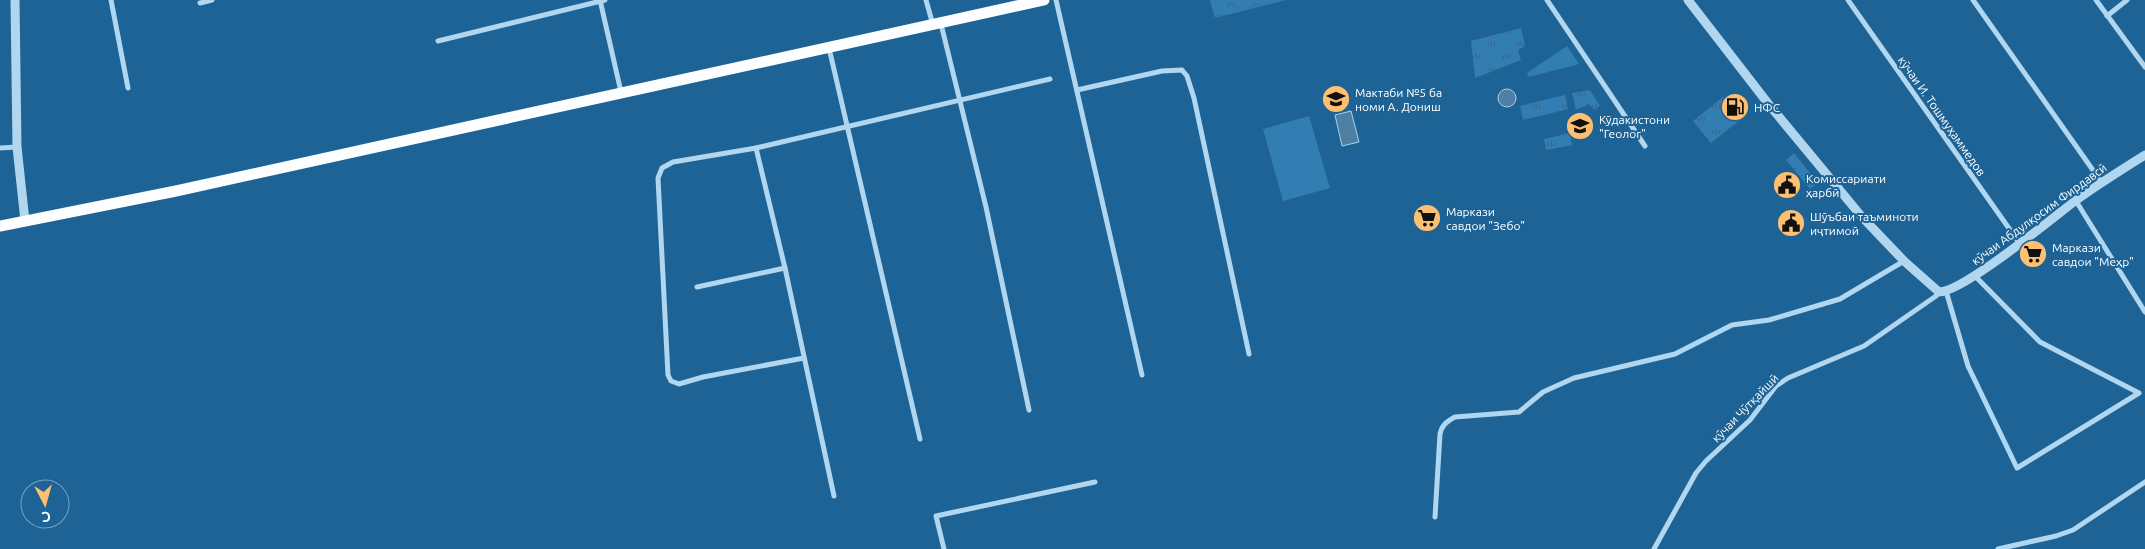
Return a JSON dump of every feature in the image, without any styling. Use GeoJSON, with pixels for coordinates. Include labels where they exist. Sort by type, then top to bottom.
{"type":"FeatureCollection","features":[{"type":"Feature","properties":{"kind":"highway"},"geometry":{"type":"LineString","coordinates":[[0,226],[193,187],[555,109],[620,92],[937,25],[1044,0]]}},
{"type":"Feature","properties":{"kind":"street"},"geometry":{"type":"LineString","coordinates":[[15,0],[17,147],[25,221]]}},
{"type":"Feature","properties":{"kind":"street"},"geometry":{"type":"LineString","coordinates":[[111,0],[128,88]]}},
{"type":"Feature","properties":{"kind":"street"},"geometry":{"type":"LineString","coordinates":[[200,3],[212,0]]}},
{"type":"Feature","properties":{"kind":"street"},"geometry":{"type":"LineString","coordinates":[[438,41],[602,0],[620,92]]}},
{"type":"Feature","properties":{"kind":"street"},"geometry":{"type":"LineString","coordinates":[[926,0],[937,25],[960,100],[986,207],[1029,410]]}},
{"type":"Feature","properties":{"kind":"street"},"geometry":{"type":"LineString","coordinates":[[1056,0],[1142,375]]}},
{"type":"Feature","properties":{"kind":"street"},"geometry":{"type":"LineString","coordinates":[[1547,0],[1645,146]]}},
{"type":"Feature","properties":{"kind":"street"},"geometry":{"type":"LineString","coordinates":[[1688,0],[1770,106],[1862,217],[1934,290],[1942,291],[1968,366],[2017,468],[2145,389]]}},
{"type":"Feature","properties":{"kind":"street","name":"кӯчаи И. Тошмуҳаммедов"},"geometry":{"type":"LineString","coordinates":[[1848,0],[2020,244]]}},
{"type":"Feature","properties":{"kind":"street"},"geometry":{"type":"LineString","coordinates":[[1973,0],[2102,182]]}},
{"type":"Feature","properties":{"kind":"street"},"geometry":{"type":"LineString","coordinates":[[2096,0],[2145,67]]}},
{"type":"Feature","properties":{"kind":"street"},"geometry":{"type":"LineString","coordinates":[[2107,16],[2127,0]]}},
{"type":"Feature","properties":{"kind":"street"},"geometry":{"type":"LineString","coordinates":[[829,48],[920,438]]}},
{"type":"Feature","properties":{"kind":"street"},"geometry":{"type":"LineString","coordinates":[[1076,90],[1162,70],[1182,70],[1187,76],[1194,98],[1249,354]]}},
{"type":"Feature","properties":{"kind":"street"},"geometry":{"type":"LineString","coordinates":[[804,358],[703,377],[679,384],[671,381],[668,375],[658,178],[662,168],[673,162],[756,148],[1050,79]]}},
{"type":"Feature","properties":{"kind":"street"},"geometry":{"type":"LineString","coordinates":[[0,148],[17,147]]}},
{"type":"Feature","properties":{"kind":"street"},"geometry":{"type":"LineString","coordinates":[[756,148],[785,268],[834,496]]}},
{"type":"Feature","properties":{"kind":"street","name":"кӯчаи Абдулқосим Фирдавсӣ"},"geometry":{"type":"LineString","coordinates":[[1942,291],[1974,275],[2020,244],[2102,182],[2145,155]]}},
{"type":"Feature","properties":{"kind":"street"},"geometry":{"type":"LineString","coordinates":[[2076,201],[2145,312]]}},
{"type":"Feature","properties":{"kind":"street"},"geometry":{"type":"LineString","coordinates":[[1434,518],[1441,428],[1446,422],[1455,417],[1519,412],[1543,392],[1574,378],[1674,354],[1732,325],[1769,320],[1840,300],[1904,261]]}},
{"type":"Feature","properties":{"kind":"street"},"geometry":{"type":"LineString","coordinates":[[697,287],[785,268]]}},
{"type":"Feature","properties":{"kind":"street"},"geometry":{"type":"LineString","coordinates":[[1974,275],[2040,342],[2139,392]]}},
{"type":"Feature","properties":{"kind":"street","name":"кӯчаи Чӯтқайшӣ"},"geometry":{"type":"LineString","coordinates":[[1654,549],[1696,473],[1706,461],[1750,420],[1776,386],[1788,378],[1873,341],[1942,291]]}},
{"type":"Feature","properties":{"kind":"street"},"geometry":{"type":"LineString","coordinates":[[944,549],[936,516],[1095,482]]}},
{"type":"Feature","properties":{"kind":"street"},"geometry":{"type":"LineString","coordinates":[[1998,549],[2056,536],[2072,530],[2145,482]]}},
{"type":"Feature","properties":{"kind":"green space"},"geometry":{"type":"Polygon","coordinates":[[[1210,0],[1286,0],[1215,18],[1210,0]]]}},
{"type":"Feature","properties":{"kind":"green space"},"geometry":{"type":"Polygon","coordinates":[[[1521,28],[1525,46],[1518,50],[1521,60],[1475,78],[1471,41],[1521,28]]]}},
{"type":"Feature","properties":{"kind":"green space"},"geometry":{"type":"Polygon","coordinates":[[[1567,46],[1579,64],[1529,77],[1527,73],[1567,46]]]}},
{"type":"Feature","properties":{"kind":"green space"},"geometry":{"type":"Polygon","coordinates":[[[1590,90],[1600,106],[1594,110],[1589,104],[1576,110],[1572,93],[1590,90]]]}},
{"type":"Feature","properties":{"kind":"green space"},"geometry":{"type":"Polygon","coordinates":[[[1565,95],[1568,109],[1523,120],[1520,106],[1565,95]]]}},
{"type":"Feature","properties":{"kind":"green space"},"geometry":{"type":"Polygon","coordinates":[[[1723,97],[1741,119],[1711,143],[1693,121],[1723,97]]]}},
{"type":"Feature","properties":{"kind":"green space"},"geometry":{"type":"Polygon","coordinates":[[[1309,116],[1330,188],[1283,201],[1263,129],[1309,116]]]}},
{"type":"Feature","properties":{"kind":"green space"},"geometry":{"type":"Polygon","coordinates":[[[1570,133],[1572,145],[1546,150],[1544,139],[1570,133]]]}},
{"type":"Feature","properties":{"kind":"green space"},"geometry":{"type":"Polygon","coordinates":[[[1794,153],[1818,183],[1810,189],[1786,160],[1794,153]]]}},
{"type":"Feature","properties":{"kind":"shaded area"},"geometry":{"type":"Polygon","coordinates":[[[1507,89],[1513,92],[1516,98],[1513,104],[1507,107],[1501,104],[1498,98],[1501,92],[1507,89]]]}},
{"type":"Feature","properties":{"kind":"shaded area"},"geometry":{"type":"Polygon","coordinates":[[[1351,111],[1359,142],[1342,146],[1335,115],[1351,111]]]}},
{"type":"Feature","properties":{"kind":"place","name":"Мактаби №5 ба номи А. Дониш"},"geometry":{"type":"Point","coordinates":[1336,99]}},
{"type":"Feature","properties":{"kind":"place","name":"НФС"},"geometry":{"type":"Point","coordinates":[1735,107]}},
{"type":"Feature","properties":{"kind":"place","name":"Кӯдакистони \"Геолог\""},"geometry":{"type":"Point","coordinates":[1580,126]}},
{"type":"Feature","properties":{"kind":"place","name":"Комиссариати ҳарбӣ"},"geometry":{"type":"Point","coordinates":[1787,185]}},
{"type":"Feature","properties":{"kind":"place","name":"Маркази савдои \"Зебо\""},"geometry":{"type":"Point","coordinates":[1427,218]}},
{"type":"Feature","properties":{"kind":"place","name":"Шӯъбаи таъминоти иҷтимоӣ"},"geometry":{"type":"Point","coordinates":[1791,223]}},
{"type":"Feature","properties":{"kind":"place","name":"Маркази савдои \"Меҳр\""},"geometry":{"type":"Point","coordinates":[2033,254]}}]}
